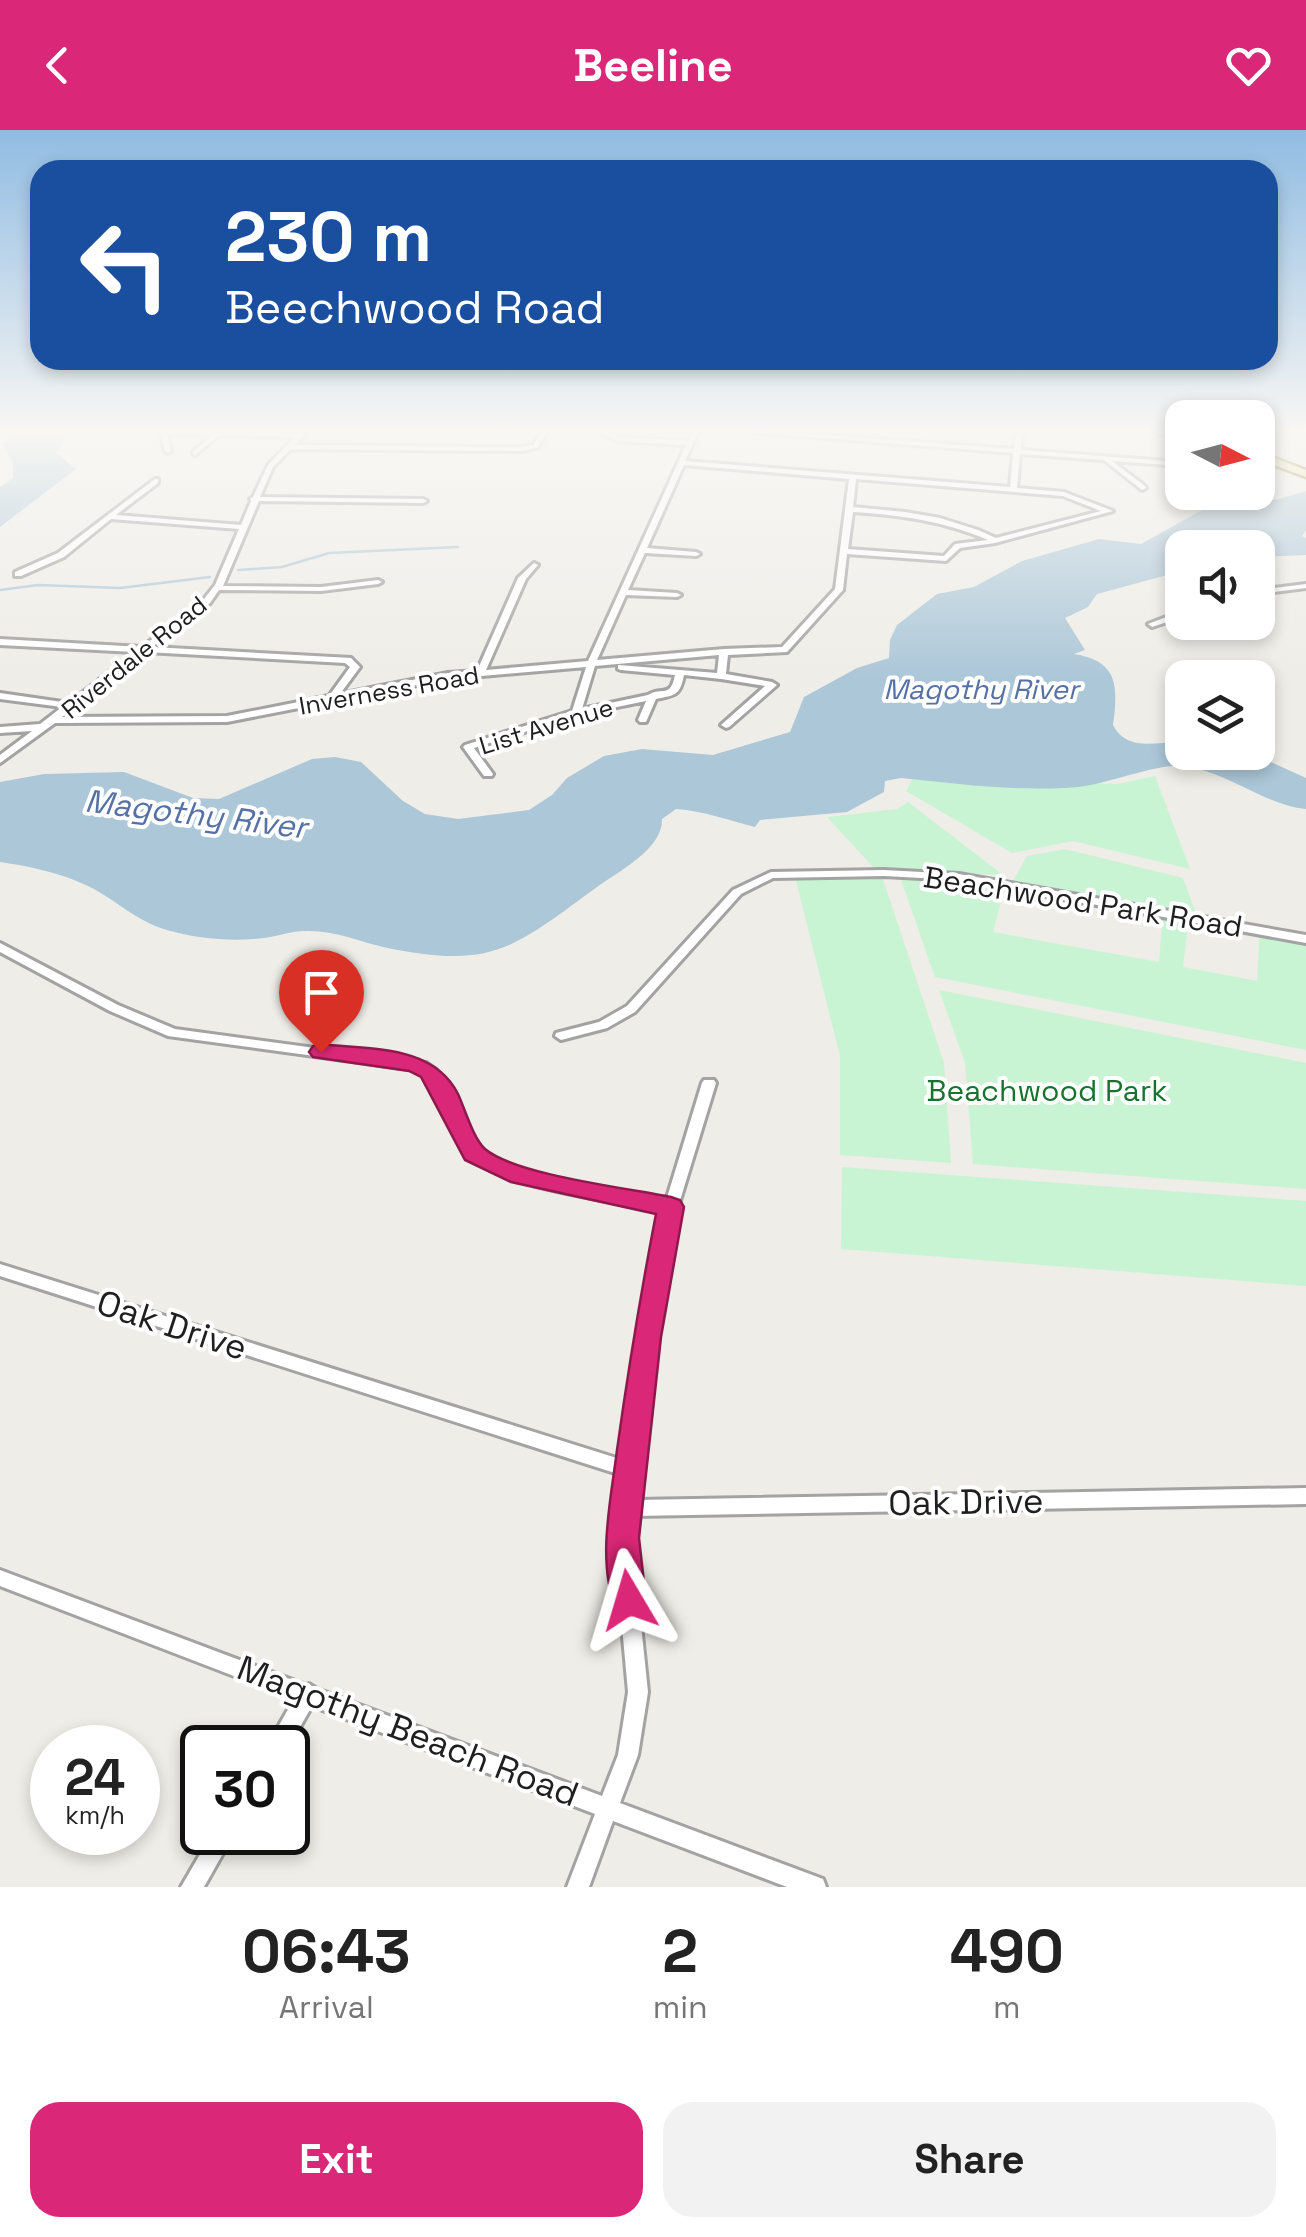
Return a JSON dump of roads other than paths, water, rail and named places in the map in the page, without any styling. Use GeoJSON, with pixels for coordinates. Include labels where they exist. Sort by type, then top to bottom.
{"type":"FeatureCollection","features":[{"type":"Feature","properties":{"kind":"street"},"geometry":{"type":"LineString","coordinates":[[18,574],[60,555],[115,514]]}},
{"type":"Feature","properties":{"kind":"street","name":"Riverdale Road"},"geometry":{"type":"LineString","coordinates":[[0,760],[207,600],[217,588],[248,514]]}},
{"type":"Feature","properties":{"kind":"street"},"geometry":{"type":"LineString","coordinates":[[576,713],[591,664],[659,514]]}},
{"type":"Feature","properties":{"kind":"street","name":"Inverness Road"},"geometry":{"type":"LineString","coordinates":[[55,720],[205,722],[480,674],[784,650],[839,590],[848,514]]}},
{"type":"Feature","properties":{"kind":"street"},"geometry":{"type":"LineString","coordinates":[[924,514],[950,520],[995,540]]}},
{"type":"Feature","properties":{"kind":"street"},"geometry":{"type":"LineString","coordinates":[[844,550],[946,559],[958,546],[1097,514]]}},
{"type":"Feature","properties":{"kind":"street"},"geometry":{"type":"LineString","coordinates":[[111,517],[242,527]]}},
{"type":"Feature","properties":{"kind":"street"},"geometry":{"type":"LineString","coordinates":[[643,550],[696,554]]}},
{"type":"Feature","properties":{"kind":"street"},"geometry":{"type":"LineString","coordinates":[[480,674],[522,578],[534,565]]}},
{"type":"Feature","properties":{"kind":"street"},"geometry":{"type":"LineString","coordinates":[[217,588],[322,588],[378,582]]}},
{"type":"Feature","properties":{"kind":"street"},"geometry":{"type":"LineString","coordinates":[[1275,590],[1306,586]]}},
{"type":"Feature","properties":{"kind":"street"},"geometry":{"type":"LineString","coordinates":[[626,592],[676,595]]}},
{"type":"Feature","properties":{"kind":"street"},"geometry":{"type":"LineString","coordinates":[[1152,624],[1165,620]]}},
{"type":"Feature","properties":{"kind":"street"},"geometry":{"type":"LineString","coordinates":[[0,642],[348,660],[355,667],[334,698]]}},
{"type":"Feature","properties":{"kind":"street"},"geometry":{"type":"LineString","coordinates":[[722,676],[724,652]]}},
{"type":"Feature","properties":{"kind":"street"},"geometry":{"type":"LineString","coordinates":[[591,664],[722,676],[772,686],[726,725]]}},
{"type":"Feature","properties":{"kind":"street"},"geometry":{"type":"LineString","coordinates":[[642,720],[652,695],[675,692],[680,673]]}},
{"type":"Feature","properties":{"kind":"street","name":"List Avenue"},"geometry":{"type":"LineString","coordinates":[[488,774],[468,747],[576,713],[652,695]]}},
{"type":"Feature","properties":{"kind":"street"},"geometry":{"type":"LineString","coordinates":[[0,696],[72,706]]}},
{"type":"Feature","properties":{"kind":"street"},"geometry":{"type":"LineString","coordinates":[[0,730],[45,727]]}},
{"type":"Feature","properties":{"kind":"street","name":"Beachwood Park Road"},"geometry":{"type":"LineString","coordinates":[[561,1036],[602,1025],[632,1009],[737,892],[771,875],[884,873],[959,877],[1306,939]]}},
{"type":"Feature","properties":{"kind":"street"},"geometry":{"type":"LineString","coordinates":[[0,947],[114,1008],[173,1033],[422,1066],[440,1083],[474,1154],[511,1173],[671,1207]]}},
{"type":"Feature","properties":{"kind":"street"},"geometry":{"type":"LineString","coordinates":[[578,1887],[628,1755],[638,1692],[634,1626],[624,1574],[626,1508],[646,1337],[671,1207],[709,1083]]}},
{"type":"Feature","properties":{"kind":"street","name":"Oak Drive"},"geometry":{"type":"LineString","coordinates":[[0,1270],[630,1470]]}},
{"type":"Feature","properties":{"kind":"street","name":"Oak Drive"},"geometry":{"type":"LineString","coordinates":[[626,1508],[1306,1496]]}},
{"type":"Feature","properties":{"kind":"street","name":"Magothy Beach Road"},"geometry":{"type":"LineString","coordinates":[[0,1578],[815,1887]]}},
{"type":"Feature","properties":{"kind":"street"},"geometry":{"type":"LineString","coordinates":[[290,1725],[309,1693]]}},
{"type":"Feature","properties":{"kind":"street"},"geometry":{"type":"LineString","coordinates":[[192,1887],[211,1855]]}},
{"type":"Feature","properties":{"kind":"water"},"geometry":{"type":"Polygon","coordinates":[[[0,514],[17,514],[0,527],[0,514]]]}},
{"type":"Feature","properties":{"kind":"water","name":"Magothy River"},"geometry":{"type":"Polygon","coordinates":[[[1195,514],[1306,514],[1302,536],[1306,538],[1306,555],[1275,556],[1275,530],[1166,530],[1195,514]]]}},
{"type":"Feature","properties":{"kind":"water","name":"Magothy River"},"geometry":{"type":"Polygon","coordinates":[[[1165,531],[1165,576],[1097,594],[1088,607],[1065,618],[1085,650],[1074,654],[1100,663],[1112,678],[1113,725],[1119,734],[1144,744],[1165,743],[1165,768],[1078,787],[1034,789],[901,778],[885,781],[884,792],[847,812],[760,820],[755,827],[676,809],[662,819],[655,840],[638,858],[543,926],[499,949],[476,954],[420,954],[319,931],[240,940],[179,933],[146,922],[78,881],[0,862],[0,782],[44,774],[124,772],[193,798],[219,799],[312,759],[335,757],[361,762],[403,801],[425,814],[458,819],[529,810],[552,795],[567,778],[604,756],[642,749],[713,755],[790,732],[804,697],[857,668],[889,658],[890,640],[897,625],[937,594],[974,587],[1022,561],[1099,539],[1141,544],[1165,531]]]}},
{"type":"Feature","properties":{"kind":"water","name":"Magothy River"},"geometry":{"type":"Polygon","coordinates":[[[1275,764],[1306,778],[1306,809],[1274,801],[1202,770],[1275,770],[1275,764]]]}},
{"type":"Feature","properties":{"kind":"waterway"},"geometry":{"type":"LineString","coordinates":[[238,570],[282,567],[329,553],[458,547]]}},
{"type":"Feature","properties":{"kind":"waterway"},"geometry":{"type":"LineString","coordinates":[[0,590],[38,585],[120,588],[210,577]]}},
{"type":"Feature","properties":{"kind":"park label","name":"Beachwood Park"},"geometry":{"type":"Point","coordinates":[1047,1091]}}]}
